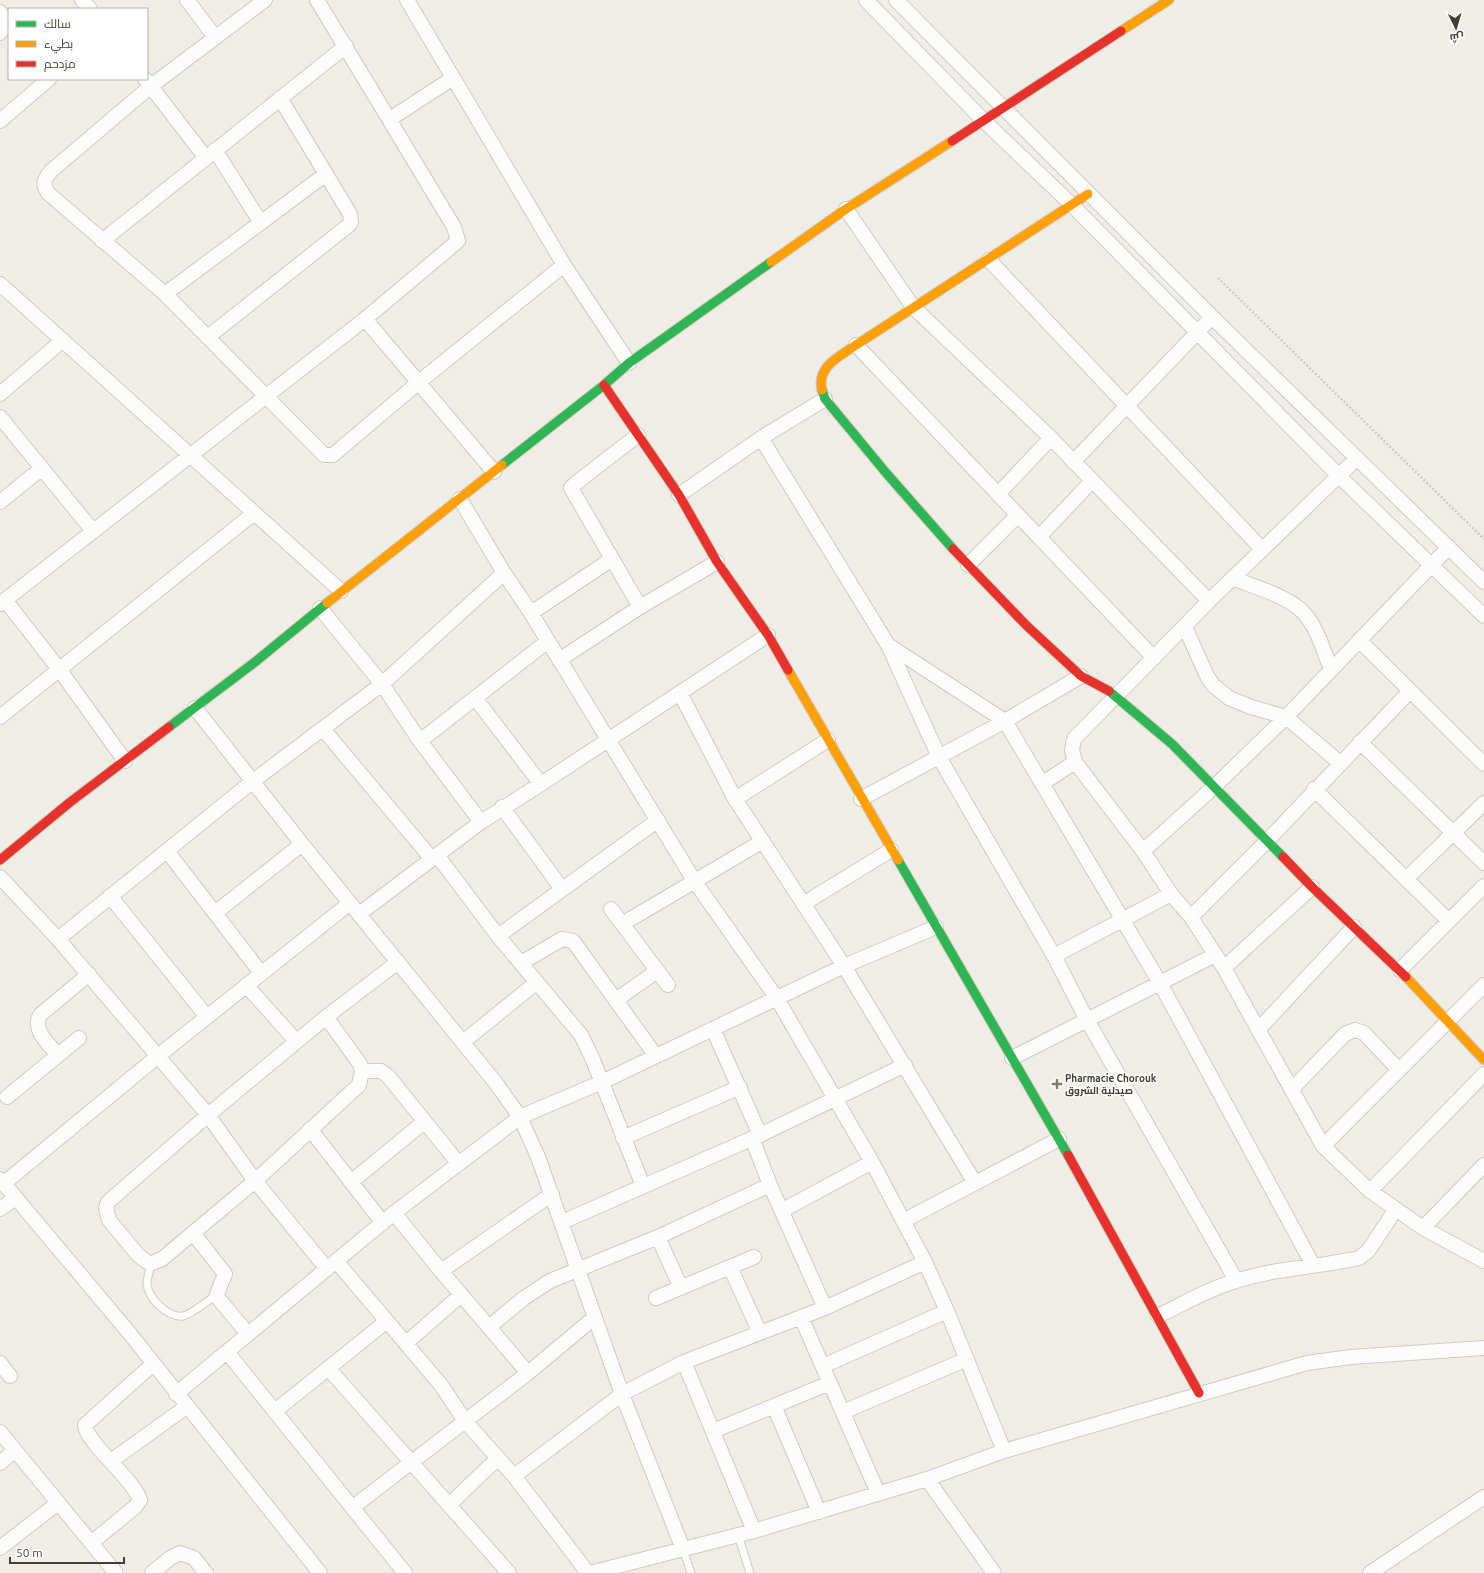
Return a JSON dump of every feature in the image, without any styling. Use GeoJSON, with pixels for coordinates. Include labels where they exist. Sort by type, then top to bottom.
{"type":"FeatureCollection","features":[{"type":"Feature","properties":{"kind":"street"},"geometry":{"type":"LineString","coordinates":[[82,0],[89,8]]}},
{"type":"Feature","properties":{"kind":"street"},"geometry":{"type":"LineString","coordinates":[[187,0],[214,37]]}},
{"type":"Feature","properties":{"kind":"street"},"geometry":{"type":"LineString","coordinates":[[265,0],[148,83],[56,166],[44,182],[48,193],[165,294],[267,395],[321,452],[329,456],[564,265]]}},
{"type":"Feature","properties":{"kind":"street"},"geometry":{"type":"LineString","coordinates":[[125,761],[58,670],[2,602],[365,319],[456,244],[458,239],[454,226],[318,0]]}},
{"type":"Feature","properties":{"kind":"street"},"geometry":{"type":"LineString","coordinates":[[406,0],[564,265],[629,363]]}},
{"type":"Feature","properties":{"kind":"street"},"geometry":{"type":"LineString","coordinates":[[866,0],[984,121],[1072,205],[1339,476],[1432,564],[1484,616]]}},
{"type":"Feature","properties":{"kind":"street"},"geometry":{"type":"LineString","coordinates":[[896,0],[1212,317],[1484,582]]}},
{"type":"Feature","properties":{"kind":"street"},"geometry":{"type":"LineString","coordinates":[[0,860],[69,803],[195,708],[341,591],[604,385],[629,363],[846,209],[1005,108],[1170,0]]}},
{"type":"Feature","properties":{"kind":"street"},"geometry":{"type":"LineString","coordinates":[[0,12],[6,25],[0,33]]}},
{"type":"Feature","properties":{"kind":"street"},"geometry":{"type":"LineString","coordinates":[[102,241],[346,46]]}},
{"type":"Feature","properties":{"kind":"street"},"geometry":{"type":"LineString","coordinates":[[390,119],[453,78]]}},
{"type":"Feature","properties":{"kind":"street"},"geometry":{"type":"LineString","coordinates":[[0,121],[48,80]]}},
{"type":"Feature","properties":{"kind":"street"},"geometry":{"type":"LineString","coordinates":[[148,83],[210,154],[261,223]]}},
{"type":"Feature","properties":{"kind":"street"},"geometry":{"type":"LineString","coordinates":[[208,336],[351,222],[350,214],[280,98]]}},
{"type":"Feature","properties":{"kind":"street"},"geometry":{"type":"LineString","coordinates":[[165,294],[326,174]]}},
{"type":"Feature","properties":{"kind":"street"},"geometry":{"type":"LineString","coordinates":[[1088,194],[989,260],[913,307],[856,345],[823,371],[820,382],[825,398],[887,474],[968,565],[1027,626],[1081,676],[1115,695],[1172,744],[1215,786],[1312,887],[1400,970],[1484,1060]]}},
{"type":"Feature","properties":{"kind":"street"},"geometry":{"type":"LineString","coordinates":[[846,209],[913,307],[1051,438],[1091,482],[1209,601]]}},
{"type":"Feature","properties":{"kind":"street"},"geometry":{"type":"LineString","coordinates":[[989,260],[1126,407],[1262,549]]}},
{"type":"Feature","properties":{"kind":"street"},"geometry":{"type":"LineString","coordinates":[[0,284],[253,514],[341,591]]}},
{"type":"Feature","properties":{"kind":"street"},"geometry":{"type":"LineString","coordinates":[[1073,462],[1212,317]]}},
{"type":"Feature","properties":{"kind":"street"},"geometry":{"type":"LineString","coordinates":[[365,319],[494,472]]}},
{"type":"Feature","properties":{"kind":"street"},"geometry":{"type":"LineString","coordinates":[[0,394],[63,340]]}},
{"type":"Feature","properties":{"kind":"street"},"geometry":{"type":"LineString","coordinates":[[856,345],[1154,658]]}},
{"type":"Feature","properties":{"kind":"street"},"geometry":{"type":"LineString","coordinates":[[604,385],[679,495],[717,562],[768,636],[1059,1139],[1158,1316],[1199,1393]]}},
{"type":"Feature","properties":{"kind":"street"},"geometry":{"type":"LineString","coordinates":[[679,495],[761,438],[825,398]]}},
{"type":"Feature","properties":{"kind":"street"},"geometry":{"type":"LineString","coordinates":[[0,417],[94,531]]}},
{"type":"Feature","properties":{"kind":"street"},"geometry":{"type":"LineString","coordinates":[[638,435],[576,482],[571,488],[640,607]]}},
{"type":"Feature","properties":{"kind":"street"},"geometry":{"type":"LineString","coordinates":[[761,438],[888,645],[939,757],[1054,956],[1088,1020],[1236,1280]]}},
{"type":"Feature","properties":{"kind":"street"},"geometry":{"type":"LineString","coordinates":[[998,494],[1051,438]]}},
{"type":"Feature","properties":{"kind":"street"},"geometry":{"type":"LineString","coordinates":[[1357,458],[1232,578],[1185,627],[1115,695],[1076,736],[1072,750],[1075,762],[1143,851],[1171,894],[1191,917],[1224,968],[1323,1146],[1345,1169],[1370,1191],[1423,1228],[1484,1261]]}},
{"type":"Feature","properties":{"kind":"street"},"geometry":{"type":"LineString","coordinates":[[0,502],[42,468]]}},
{"type":"Feature","properties":{"kind":"street"},"geometry":{"type":"LineString","coordinates":[[1039,537],[1091,482]]}},
{"type":"Feature","properties":{"kind":"street"},"geometry":{"type":"LineString","coordinates":[[460,499],[695,882],[776,997],[872,1162],[924,1262],[947,1311],[1004,1451]]}},
{"type":"Feature","properties":{"kind":"street"},"geometry":{"type":"LineString","coordinates":[[2,711],[58,670],[253,514]]}},
{"type":"Feature","properties":{"kind":"street"},"geometry":{"type":"LineString","coordinates":[[968,565],[1018,515]]}},
{"type":"Feature","properties":{"kind":"street"},"geometry":{"type":"LineString","coordinates":[[1143,851],[1215,786],[1286,717],[1358,640],[1449,547]]}},
{"type":"Feature","properties":{"kind":"street"},"geometry":{"type":"LineString","coordinates":[[531,613],[612,559]]}},
{"type":"Feature","properties":{"kind":"street"},"geometry":{"type":"LineString","coordinates":[[559,660],[640,607],[717,562]]}},
{"type":"Feature","properties":{"kind":"street"},"geometry":{"type":"LineString","coordinates":[[58,939],[253,781],[382,684],[504,573]]}},
{"type":"Feature","properties":{"kind":"street"},"geometry":{"type":"LineString","coordinates":[[1232,578],[1286,601],[1302,611],[1312,625],[1331,669]]}},
{"type":"Feature","properties":{"kind":"street"},"geometry":{"type":"LineString","coordinates":[[320,608],[382,684],[420,741],[481,822]]}},
{"type":"Feature","properties":{"kind":"street"},"geometry":{"type":"LineString","coordinates":[[1185,627],[1204,670],[1213,685],[1229,698],[1251,707],[1286,717],[1340,762]]}},
{"type":"Feature","properties":{"kind":"street"},"geometry":{"type":"LineString","coordinates":[[359,914],[502,807],[540,784],[768,636]]}},
{"type":"Feature","properties":{"kind":"street"},"geometry":{"type":"LineString","coordinates":[[1358,640],[1484,764]]}},
{"type":"Feature","properties":{"kind":"street"},"geometry":{"type":"LineString","coordinates":[[420,741],[548,641]]}},
{"type":"Feature","properties":{"kind":"street"},"geometry":{"type":"LineString","coordinates":[[888,645],[1005,721],[1160,983],[1313,1265]]}},
{"type":"Feature","properties":{"kind":"street"},"geometry":{"type":"LineString","coordinates":[[861,799],[1005,721],[1081,676]]}},
{"type":"Feature","properties":{"kind":"street"},"geometry":{"type":"LineString","coordinates":[[1191,917],[1267,841],[1314,789],[1410,691]]}},
{"type":"Feature","properties":{"kind":"street"},"geometry":{"type":"LineString","coordinates":[[680,693],[735,799],[844,966],[975,1183]]}},
{"type":"Feature","properties":{"kind":"street"},"geometry":{"type":"LineString","coordinates":[[475,698],[540,784]]}},
{"type":"Feature","properties":{"kind":"street"},"geometry":{"type":"LineString","coordinates":[[195,708],[302,844],[495,1082],[520,1117],[538,1157],[552,1194],[622,1394],[683,1549]]}},
{"type":"Feature","properties":{"kind":"street"},"geometry":{"type":"LineString","coordinates":[[323,729],[434,857],[581,1035],[602,1082],[642,1186]]}},
{"type":"Feature","properties":{"kind":"street"},"geometry":{"type":"LineString","coordinates":[[735,799],[828,740]]}},
{"type":"Feature","properties":{"kind":"street"},"geometry":{"type":"LineString","coordinates":[[1360,742],[1454,832],[1484,863]]}},
{"type":"Feature","properties":{"kind":"street"},"geometry":{"type":"LineString","coordinates":[[1043,783],[1075,762]]}},
{"type":"Feature","properties":{"kind":"street"},"geometry":{"type":"LineString","coordinates":[[1314,789],[1449,921]]}},
{"type":"Feature","properties":{"kind":"street"},"geometry":{"type":"LineString","coordinates":[[1406,879],[1484,803]]}},
{"type":"Feature","properties":{"kind":"street"},"geometry":{"type":"LineString","coordinates":[[502,807],[562,889]]}},
{"type":"Feature","properties":{"kind":"street"},"geometry":{"type":"LineString","coordinates":[[498,936],[658,820]]}},
{"type":"Feature","properties":{"kind":"street"},"geometry":{"type":"LineString","coordinates":[[622,924],[763,841]]}},
{"type":"Feature","properties":{"kind":"street"},"geometry":{"type":"LineString","coordinates":[[215,913],[302,844]]}},
{"type":"Feature","properties":{"kind":"street"},"geometry":{"type":"LineString","coordinates":[[803,904],[892,850]]}},
{"type":"Feature","properties":{"kind":"street"},"geometry":{"type":"LineString","coordinates":[[167,851],[261,973]]}},
{"type":"Feature","properties":{"kind":"street"},"geometry":{"type":"LineString","coordinates":[[0,877],[89,974],[208,1115],[256,1181],[332,1265],[386,1321],[441,1385],[465,1421],[514,1476],[589,1573],[754,1531],[927,1479],[1004,1451],[1199,1393],[1301,1365],[1327,1359],[1484,1348]]}},
{"type":"Feature","properties":{"kind":"street"},"geometry":{"type":"LineString","coordinates":[[1400,970],[1484,886]]}},
{"type":"Feature","properties":{"kind":"street"},"geometry":{"type":"LineString","coordinates":[[1224,968],[1312,887]]}},
{"type":"Feature","properties":{"kind":"street"},"geometry":{"type":"LineString","coordinates":[[1054,956],[1171,894]]}},
{"type":"Feature","properties":{"kind":"street"},"geometry":{"type":"LineString","coordinates":[[110,896],[207,1017]]}},
{"type":"Feature","properties":{"kind":"street"},"geometry":{"type":"LineString","coordinates":[[320,1573],[64,1254],[2,1181],[350,903]]}},
{"type":"Feature","properties":{"kind":"street"},"geometry":{"type":"LineString","coordinates":[[611,909],[668,985]]}},
{"type":"Feature","properties":{"kind":"street"},"geometry":{"type":"LineString","coordinates":[[176,1394],[394,1213],[520,1117],[602,1082],[776,997],[936,927]]}},
{"type":"Feature","properties":{"kind":"street"},"geometry":{"type":"LineString","coordinates":[[1258,1030],[1354,927]]}},
{"type":"Feature","properties":{"kind":"street"},"geometry":{"type":"LineString","coordinates":[[521,963],[562,939],[570,940],[575,943],[656,1056]]}},
{"type":"Feature","properties":{"kind":"street"},"geometry":{"type":"LineString","coordinates":[[1012,1058],[1215,955]]}},
{"type":"Feature","properties":{"kind":"street"},"geometry":{"type":"LineString","coordinates":[[326,1017],[360,1064],[362,1071],[359,1085],[310,1129],[256,1181],[162,1259],[147,1262],[138,1255],[109,1220],[106,1208],[108,1202],[296,1041],[326,1017],[398,962]]}},
{"type":"Feature","properties":{"kind":"street"},"geometry":{"type":"LineString","coordinates":[[616,1000],[657,971]]}},
{"type":"Feature","properties":{"kind":"street"},"geometry":{"type":"LineString","coordinates":[[58,1055],[40,1032],[37,1020],[40,1015],[89,974]]}},
{"type":"Feature","properties":{"kind":"street"},"geometry":{"type":"LineString","coordinates":[[463,1042],[537,982]]}},
{"type":"Feature","properties":{"kind":"street"},"geometry":{"type":"LineString","coordinates":[[246,985],[296,1041]]}},
{"type":"Feature","properties":{"kind":"street"},"geometry":{"type":"LineString","coordinates":[[1323,1146],[1484,985]]}},
{"type":"Feature","properties":{"kind":"street"},"geometry":{"type":"LineString","coordinates":[[713,1029],[740,1088],[770,1185],[783,1210],[825,1308]]}},
{"type":"Feature","properties":{"kind":"street"},"geometry":{"type":"LineString","coordinates":[[1292,1089],[1345,1034],[1355,1030],[1364,1033],[1399,1070]]}},
{"type":"Feature","properties":{"kind":"street"},"geometry":{"type":"LineString","coordinates":[[7,1096],[79,1038]]}},
{"type":"Feature","properties":{"kind":"street"},"geometry":{"type":"LineString","coordinates":[[562,1222],[756,1137],[904,1065]]}},
{"type":"Feature","properties":{"kind":"street"},"geometry":{"type":"LineString","coordinates":[[362,1071],[381,1071],[388,1076],[459,1164]]}},
{"type":"Feature","properties":{"kind":"street"},"geometry":{"type":"LineString","coordinates":[[1370,1191],[1484,1074]]}},
{"type":"Feature","properties":{"kind":"street"},"geometry":{"type":"LineString","coordinates":[[623,1138],[740,1088]]}},
{"type":"Feature","properties":{"kind":"street"},"geometry":{"type":"LineString","coordinates":[[351,1182],[424,1122]]}},
{"type":"Feature","properties":{"kind":"street"},"geometry":{"type":"LineString","coordinates":[[310,1129],[383,1223]]}},
{"type":"Feature","properties":{"kind":"street"},"geometry":{"type":"LineString","coordinates":[[903,1221],[1059,1139]]}},
{"type":"Feature","properties":{"kind":"street"},"geometry":{"type":"LineString","coordinates":[[783,1210],[872,1162]]}},
{"type":"Feature","properties":{"kind":"street"},"geometry":{"type":"LineString","coordinates":[[1423,1228],[1484,1165]]}},
{"type":"Feature","properties":{"kind":"street"},"geometry":{"type":"LineString","coordinates":[[489,1327],[524,1298],[550,1281],[658,1237],[770,1185]]}},
{"type":"Feature","properties":{"kind":"street"},"geometry":{"type":"LineString","coordinates":[[441,1271],[552,1194]]}},
{"type":"Feature","properties":{"kind":"street"},"geometry":{"type":"LineString","coordinates":[[0,1209],[15,1198]]}},
{"type":"Feature","properties":{"kind":"street"},"geometry":{"type":"LineString","coordinates":[[1158,1316],[1216,1287],[1236,1280],[1263,1273],[1363,1256],[1396,1209]]}},
{"type":"Feature","properties":{"kind":"street"},"geometry":{"type":"LineString","coordinates":[[394,1213],[461,1295],[528,1373]]}},
{"type":"Feature","properties":{"kind":"street"},"geometry":{"type":"LineString","coordinates":[[193,1233],[225,1274],[217,1294],[218,1298],[248,1334]]}},
{"type":"Feature","properties":{"kind":"street"},"geometry":{"type":"LineString","coordinates":[[658,1237],[681,1288]]}},
{"type":"Feature","properties":{"kind":"street"},"geometry":{"type":"LineString","coordinates":[[656,1298],[754,1257]]}},
{"type":"Feature","properties":{"kind":"street"},"geometry":{"type":"LineString","coordinates":[[514,1476],[622,1394],[684,1362],[825,1308],[924,1262]]}},
{"type":"Feature","properties":{"kind":"street"},"geometry":{"type":"LineString","coordinates":[[730,1267],[760,1333]]}},
{"type":"Feature","properties":{"kind":"street"},"geometry":{"type":"LineString","coordinates":[[406,1344],[461,1295]]}},
{"type":"Feature","properties":{"kind":"street"},"geometry":{"type":"LineString","coordinates":[[823,1366],[947,1311]]}},
{"type":"Feature","properties":{"kind":"street"},"geometry":{"type":"LineString","coordinates":[[354,1507],[528,1373],[595,1317]]}},
{"type":"Feature","properties":{"kind":"street"},"geometry":{"type":"LineString","coordinates":[[801,1317],[878,1493]]}},
{"type":"Feature","properties":{"kind":"street"},"geometry":{"type":"LineString","coordinates":[[275,1411],[386,1321]]}},
{"type":"Feature","properties":{"kind":"street"},"geometry":{"type":"LineString","coordinates":[[227,1352],[354,1507],[405,1573]]}},
{"type":"Feature","properties":{"kind":"street"},"geometry":{"type":"LineString","coordinates":[[843,1412],[967,1359]]}},
{"type":"Feature","properties":{"kind":"street"},"geometry":{"type":"LineString","coordinates":[[684,1362],[754,1531]]}},
{"type":"Feature","properties":{"kind":"street"},"geometry":{"type":"LineString","coordinates":[[0,1363],[10,1376]]}},
{"type":"Feature","properties":{"kind":"street"},"geometry":{"type":"LineString","coordinates":[[91,1543],[135,1507],[140,1500],[111,1461],[87,1433],[85,1425],[153,1364]]}},
{"type":"Feature","properties":{"kind":"street"},"geometry":{"type":"LineString","coordinates":[[328,1368],[509,1573]]}},
{"type":"Feature","properties":{"kind":"street"},"geometry":{"type":"LineString","coordinates":[[713,1431],[830,1383]]}},
{"type":"Feature","properties":{"kind":"street"},"geometry":{"type":"LineString","coordinates":[[774,1406],[819,1512]]}},
{"type":"Feature","properties":{"kind":"street"},"geometry":{"type":"LineString","coordinates":[[111,1461],[186,1407]]}},
{"type":"Feature","properties":{"kind":"street"},"geometry":{"type":"LineString","coordinates":[[0,1432],[116,1573]]}},
{"type":"Feature","properties":{"kind":"street"},"geometry":{"type":"LineString","coordinates":[[0,1463],[15,1450]]}},
{"type":"Feature","properties":{"kind":"street"},"geometry":{"type":"LineString","coordinates":[[449,1505],[498,1458]]}},
{"type":"Feature","properties":{"kind":"street"},"geometry":{"type":"LineString","coordinates":[[927,1479],[994,1573]]}},
{"type":"Feature","properties":{"kind":"street"},"geometry":{"type":"LineString","coordinates":[[1370,1573],[1484,1496]]}},
{"type":"Feature","properties":{"kind":"street"},"geometry":{"type":"LineString","coordinates":[[0,1548],[58,1504]]}},
{"type":"Feature","properties":{"kind":"street"},"geometry":{"type":"LineString","coordinates":[[152,1573],[170,1558],[180,1553],[186,1553],[194,1558],[206,1573]]}},
{"type":"Feature","properties":{"kind":"lane"},"geometry":{"type":"LineString","coordinates":[[152,1262],[148,1284],[149,1291],[165,1312],[176,1316],[185,1315],[217,1294]]}},
{"type":"Feature","properties":{"kind":"lane"},"geometry":{"type":"LineString","coordinates":[[738,1535],[750,1573]]}},
{"type":"Feature","properties":{"kind":"lane"},"geometry":{"type":"LineString","coordinates":[[683,1549],[691,1573]]}},
{"type":"Feature","properties":{"kind":"path"},"geometry":{"type":"LineString","coordinates":[[1218,278],[1484,539]]}},
{"type":"Feature","properties":{"kind":"traffic: fast"},"geometry":{"type":"LineString","coordinates":[[502,465],[604,385],[629,363],[771,262]]}},
{"type":"Feature","properties":{"kind":"traffic: fast"},"geometry":{"type":"LineString","coordinates":[[822,390],[825,399],[887,474],[953,549]]}},
{"type":"Feature","properties":{"kind":"traffic: fast"},"geometry":{"type":"LineString","coordinates":[[169,727],[255,662],[327,603]]}},
{"type":"Feature","properties":{"kind":"traffic: fast"},"geometry":{"type":"LineString","coordinates":[[1109,691],[1172,744],[1283,857]]}},
{"type":"Feature","properties":{"kind":"traffic: fast"},"geometry":{"type":"LineString","coordinates":[[898,860],[1068,1155]]}},
{"type":"Feature","properties":{"kind":"traffic: slow"},"geometry":{"type":"LineString","coordinates":[[1121,31],[1169,0]]}},
{"type":"Feature","properties":{"kind":"traffic: slow"},"geometry":{"type":"LineString","coordinates":[[771,262],[846,209],[952,141]]}},
{"type":"Feature","properties":{"kind":"traffic: slow"},"geometry":{"type":"LineString","coordinates":[[822,390],[821,382],[823,375],[826,369],[837,358],[1088,194]]}},
{"type":"Feature","properties":{"kind":"traffic: slow"},"geometry":{"type":"LineString","coordinates":[[327,603],[502,465]]}},
{"type":"Feature","properties":{"kind":"traffic: slow"},"geometry":{"type":"LineString","coordinates":[[788,670],[898,860]]}},
{"type":"Feature","properties":{"kind":"traffic: slow"},"geometry":{"type":"LineString","coordinates":[[1406,977],[1484,1060]]}},
{"type":"Feature","properties":{"kind":"traffic: jam"},"geometry":{"type":"LineString","coordinates":[[952,141],[1121,31]]}},
{"type":"Feature","properties":{"kind":"traffic: jam"},"geometry":{"type":"LineString","coordinates":[[604,385],[679,495],[717,562],[768,635],[788,670]]}},
{"type":"Feature","properties":{"kind":"traffic: jam"},"geometry":{"type":"LineString","coordinates":[[953,549],[1027,626],[1081,676],[1109,691]]}},
{"type":"Feature","properties":{"kind":"traffic: jam"},"geometry":{"type":"LineString","coordinates":[[0,860],[69,803],[169,727]]}},
{"type":"Feature","properties":{"kind":"traffic: jam"},"geometry":{"type":"LineString","coordinates":[[1283,857],[1312,887],[1406,977]]}},
{"type":"Feature","properties":{"kind":"traffic: jam"},"geometry":{"type":"LineString","coordinates":[[1068,1155],[1199,1393]]}},
{"type":"Feature","properties":{"kind":"place","name":"Pharmacie Chorouk صيدلية الشروق"},"geometry":{"type":"Point","coordinates":[1057,1084]}}]}
